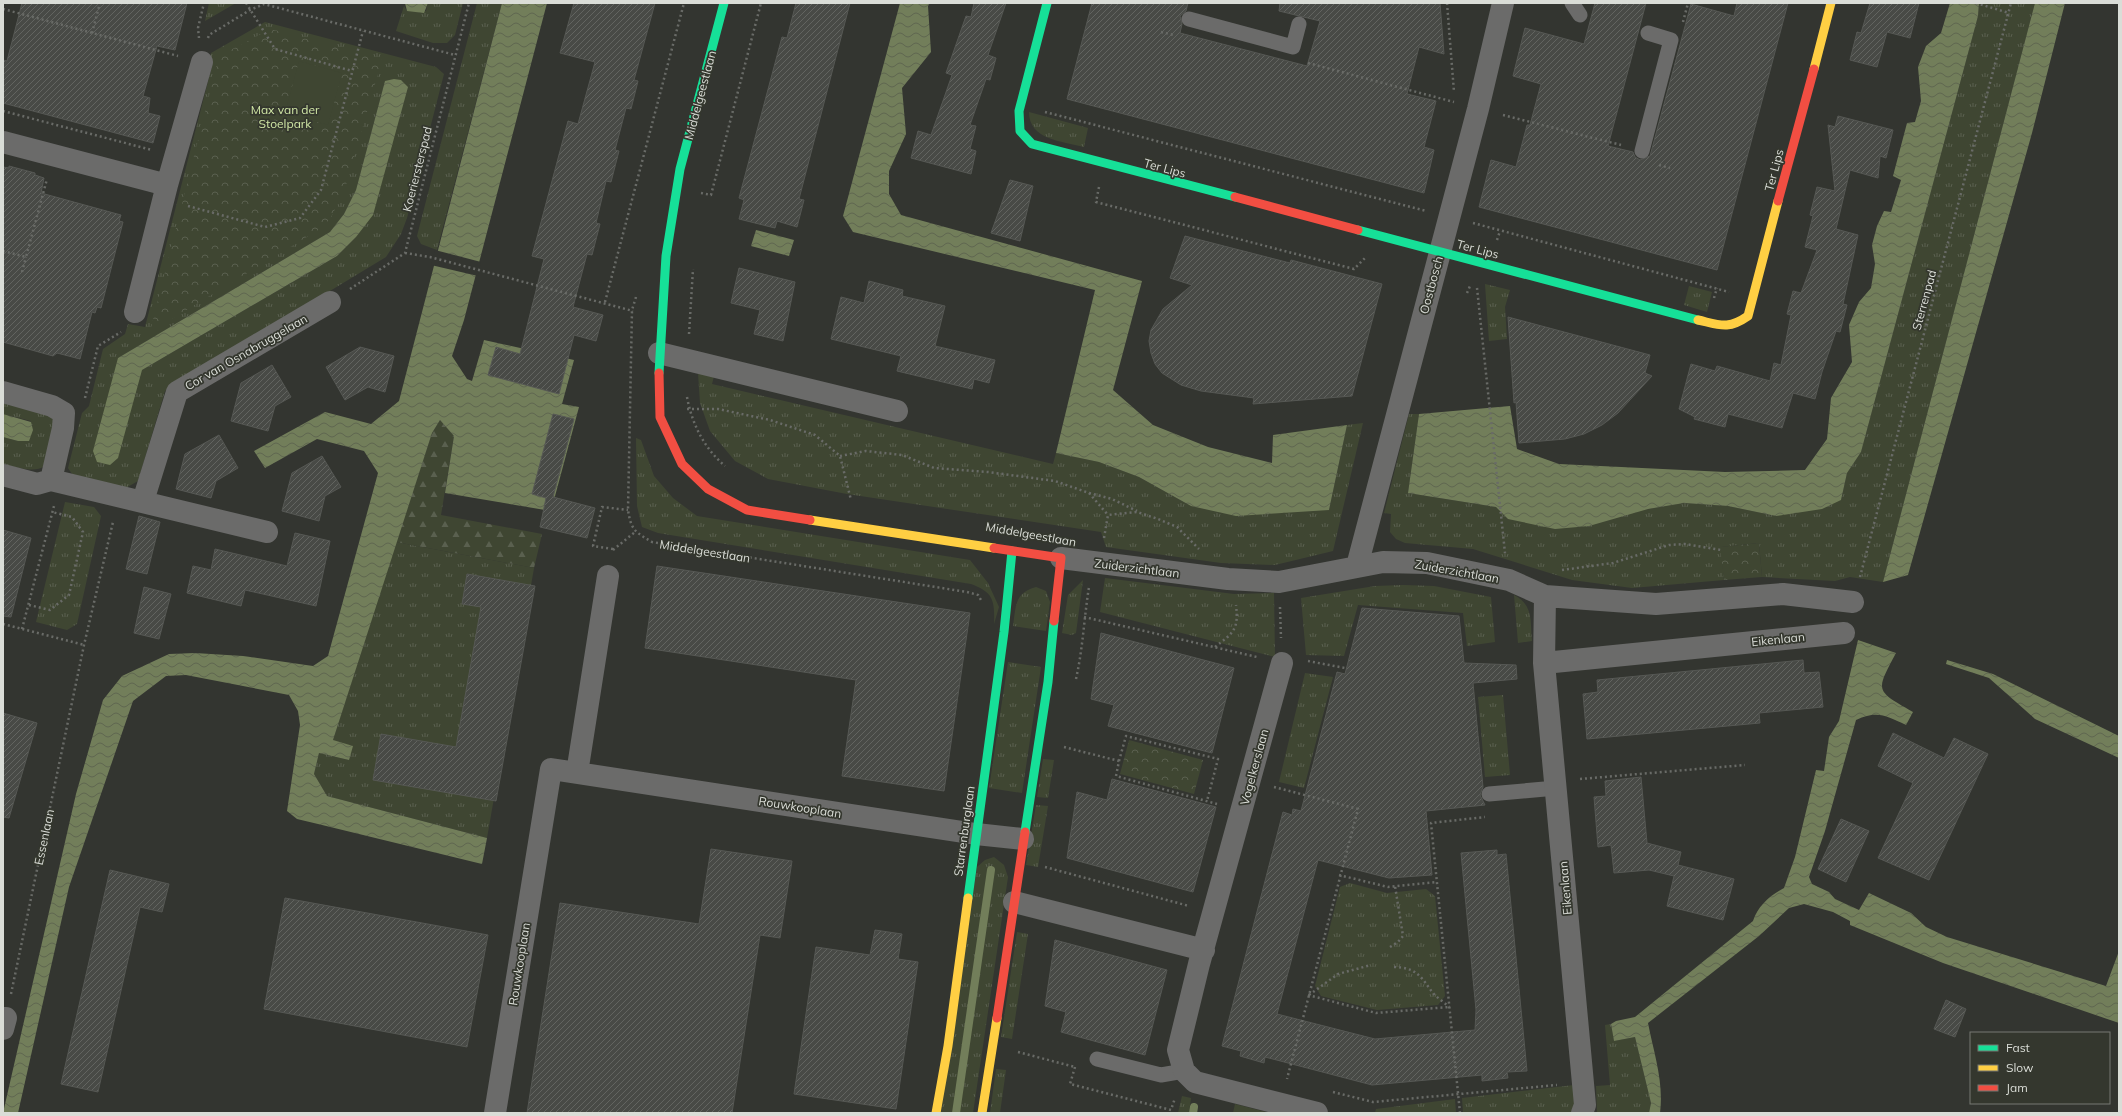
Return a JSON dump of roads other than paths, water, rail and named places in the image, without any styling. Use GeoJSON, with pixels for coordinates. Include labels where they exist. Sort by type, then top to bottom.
{"type":"FeatureCollection","features":[{"type":"Feature","properties":{"kind":"street","name":"Middelgeestlaan"},"geometry":{"type":"LineString","coordinates":[[724,3],[680,169],[666,256],[659,353],[660,417],[682,464],[708,489],[747,510],[1012,551]]}},
{"type":"Feature","properties":{"kind":"street","name":"Ter Lips"},"geometry":{"type":"LineString","coordinates":[[1047,3],[1020,106],[1020,132],[1032,144],[1718,325],[1735,326],[1748,316],[1831,3]]}},
{"type":"Feature","properties":{"kind":"street","name":"Oostbosch"},"geometry":{"type":"LineString","coordinates":[[1357,566],[1504,3]]}},
{"type":"Feature","properties":{"kind":"street"},"geometry":{"type":"LineString","coordinates":[[136,312],[167,185],[202,62]]}},
{"type":"Feature","properties":{"kind":"street"},"geometry":{"type":"LineString","coordinates":[[3,142],[167,185]]}},
{"type":"Feature","properties":{"kind":"street","name":"Cor van Osnabruggelaan"},"geometry":{"type":"LineString","coordinates":[[143,501],[176,392],[330,302]]}},
{"type":"Feature","properties":{"kind":"street"},"geometry":{"type":"LineString","coordinates":[[659,353],[897,411]]}},
{"type":"Feature","properties":{"kind":"street"},"geometry":{"type":"LineString","coordinates":[[3,392],[52,406],[64,413],[63,428],[51,480]]}},
{"type":"Feature","properties":{"kind":"street"},"geometry":{"type":"LineString","coordinates":[[3,475],[37,484],[51,480],[119,498],[143,501],[267,532]]}},
{"type":"Feature","properties":{"kind":"street","name":"Zuiderzichtlaan"},"geometry":{"type":"LineString","coordinates":[[1012,551],[1228,579],[1279,582],[1383,562],[1427,563],[1509,580],[1545,596],[1656,604],[1783,594],[1854,602]]}},
{"type":"Feature","properties":{"kind":"street","name":"Starrenburglaan"},"geometry":{"type":"LineString","coordinates":[[936,1113],[948,1046],[1004,632],[1012,551]]}},
{"type":"Feature","properties":{"kind":"street"},"geometry":{"type":"LineString","coordinates":[[982,1113],[1048,682],[1061,558]]}},
{"type":"Feature","properties":{"kind":"street"},"geometry":{"type":"LineString","coordinates":[[576,773],[608,576]]}},
{"type":"Feature","properties":{"kind":"street","name":"Eikenlaan"},"geometry":{"type":"LineString","coordinates":[[1545,596],[1544,663],[1585,1105],[1582,1113]]}},
{"type":"Feature","properties":{"kind":"street","name":"Eikenlaan"},"geometry":{"type":"LineString","coordinates":[[1544,663],[1844,633]]}},
{"type":"Feature","properties":{"kind":"street","name":"Vogelkerslaan"},"geometry":{"type":"LineString","coordinates":[[1184,1071],[1178,1050],[1282,663]]}},
{"type":"Feature","properties":{"kind":"street","name":"Rouwkooplaan"},"geometry":{"type":"LineString","coordinates":[[495,1113],[551,769],[976,834],[1023,839]]}},
{"type":"Feature","properties":{"kind":"street"},"geometry":{"type":"LineString","coordinates":[[1014,902],[1204,950]]}},
{"type":"Feature","properties":{"kind":"street"},"geometry":{"type":"LineString","coordinates":[[1184,1071],[1195,1082],[1317,1113]]}},
{"type":"Feature","properties":{"kind":"lane"},"geometry":{"type":"LineString","coordinates":[[1189,19],[1293,47],[1299,24]]}},
{"type":"Feature","properties":{"kind":"lane"},"geometry":{"type":"LineString","coordinates":[[1642,151],[1671,40],[1648,33]]}},
{"type":"Feature","properties":{"kind":"lane"},"geometry":{"type":"LineString","coordinates":[[1489,794],[1556,784]]}},
{"type":"Feature","properties":{"kind":"lane"},"geometry":{"type":"LineString","coordinates":[[1097,1059],[1161,1075],[1184,1071]]}},
{"type":"Feature","properties":{"kind":"water"},"geometry":{"type":"Polygon","coordinates":[[[405,3],[428,3],[424,13],[407,11],[405,3]]]}},
{"type":"Feature","properties":{"kind":"water"},"geometry":{"type":"Polygon","coordinates":[[[502,3],[547,3],[464,320],[452,356],[467,379],[472,381],[484,340],[574,360],[562,404],[579,407],[551,511],[445,493],[454,436],[440,420],[432,433],[333,740],[353,746],[349,760],[319,753],[314,774],[327,796],[487,838],[482,864],[297,819],[287,811],[300,725],[298,711],[289,695],[186,675],[166,676],[133,701],[69,887],[18,1113],[3,1113],[76,794],[103,700],[122,676],[169,654],[195,653],[243,656],[313,666],[328,656],[378,473],[364,451],[317,439],[265,468],[254,451],[325,412],[371,424],[399,401],[502,3]]]}},
{"type":"Feature","properties":{"kind":"water"},"geometry":{"type":"Polygon","coordinates":[[[900,3],[930,3],[928,6],[931,52],[902,88],[906,134],[889,171],[889,194],[901,215],[1142,281],[1113,390],[1153,425],[1208,447],[1272,463],[1273,435],[1347,425],[1329,510],[1236,516],[1191,506],[1139,477],[1099,462],[1056,453],[1095,290],[853,232],[843,216],[900,3]]]}},
{"type":"Feature","properties":{"kind":"water"},"geometry":{"type":"Polygon","coordinates":[[[1950,3],[1979,3],[1978,16],[1861,452],[1847,473],[1841,500],[1822,509],[1776,516],[1728,506],[1684,503],[1648,509],[1589,526],[1555,529],[1508,519],[1496,507],[1408,493],[1419,414],[1510,406],[1517,449],[1559,464],[1725,472],[1805,470],[1827,439],[1831,398],[1852,362],[1849,325],[1859,302],[1871,288],[1875,264],[1872,245],[1877,226],[1884,211],[1891,212],[1901,180],[1893,176],[1907,123],[1915,122],[1921,101],[1918,67],[1926,46],[1941,33],[1950,3]]]}},
{"type":"Feature","properties":{"kind":"water"},"geometry":{"type":"Polygon","coordinates":[[[2035,3],[2065,3],[2032,133],[1908,575],[1883,582],[2035,3]]]}},
{"type":"Feature","properties":{"kind":"water"},"geometry":{"type":"Polygon","coordinates":[[[394,79],[401,80],[408,87],[373,215],[356,237],[337,256],[142,370],[118,458],[110,465],[97,462],[93,451],[118,358],[330,232],[344,214],[356,190],[385,81],[394,79]]]}},
{"type":"Feature","properties":{"kind":"water"},"geometry":{"type":"Polygon","coordinates":[[[756,230],[794,240],[789,256],[751,246],[756,230]]]}},
{"type":"Feature","properties":{"kind":"water"},"geometry":{"type":"Polygon","coordinates":[[[3,414],[31,422],[33,430],[29,441],[18,441],[3,437],[3,414]]]}},
{"type":"Feature","properties":{"kind":"water"},"geometry":{"type":"Polygon","coordinates":[[[1858,640],[1896,653],[1885,675],[1882,688],[1885,694],[1891,699],[1913,712],[1906,725],[1882,715],[1870,715],[1856,720],[1825,831],[1809,877],[1812,884],[1829,892],[1835,899],[1859,910],[1869,893],[1911,913],[1926,927],[1947,937],[2106,986],[2119,951],[2119,1023],[1943,963],[1850,925],[1850,921],[1833,912],[1804,904],[1789,908],[1759,936],[1648,1023],[1658,1068],[1661,1090],[1660,1113],[1649,1113],[1651,1103],[1635,1037],[1614,1041],[1611,1024],[1616,1021],[1635,1017],[1753,921],[1761,906],[1774,894],[1784,888],[1795,857],[1816,770],[1824,771],[1829,737],[1839,721],[1858,640]]]}},
{"type":"Feature","properties":{"kind":"water"},"geometry":{"type":"Polygon","coordinates":[[[1947,660],[1993,674],[2119,736],[2119,758],[2035,719],[1989,678],[1946,664],[1947,660]]]}},
{"type":"Feature","properties":{"kind":"waterway"},"geometry":{"type":"LineString","coordinates":[[956,1113],[991,870]]}},
{"type":"Feature","properties":{"kind":"waterway"},"geometry":{"type":"LineString","coordinates":[[1193,1113],[1194,1107]]}},
{"type":"Feature","properties":{"kind":"park label","name":"Max van der Stoelpark"},"geometry":{"type":"Point","coordinates":[285,116]}}]}
